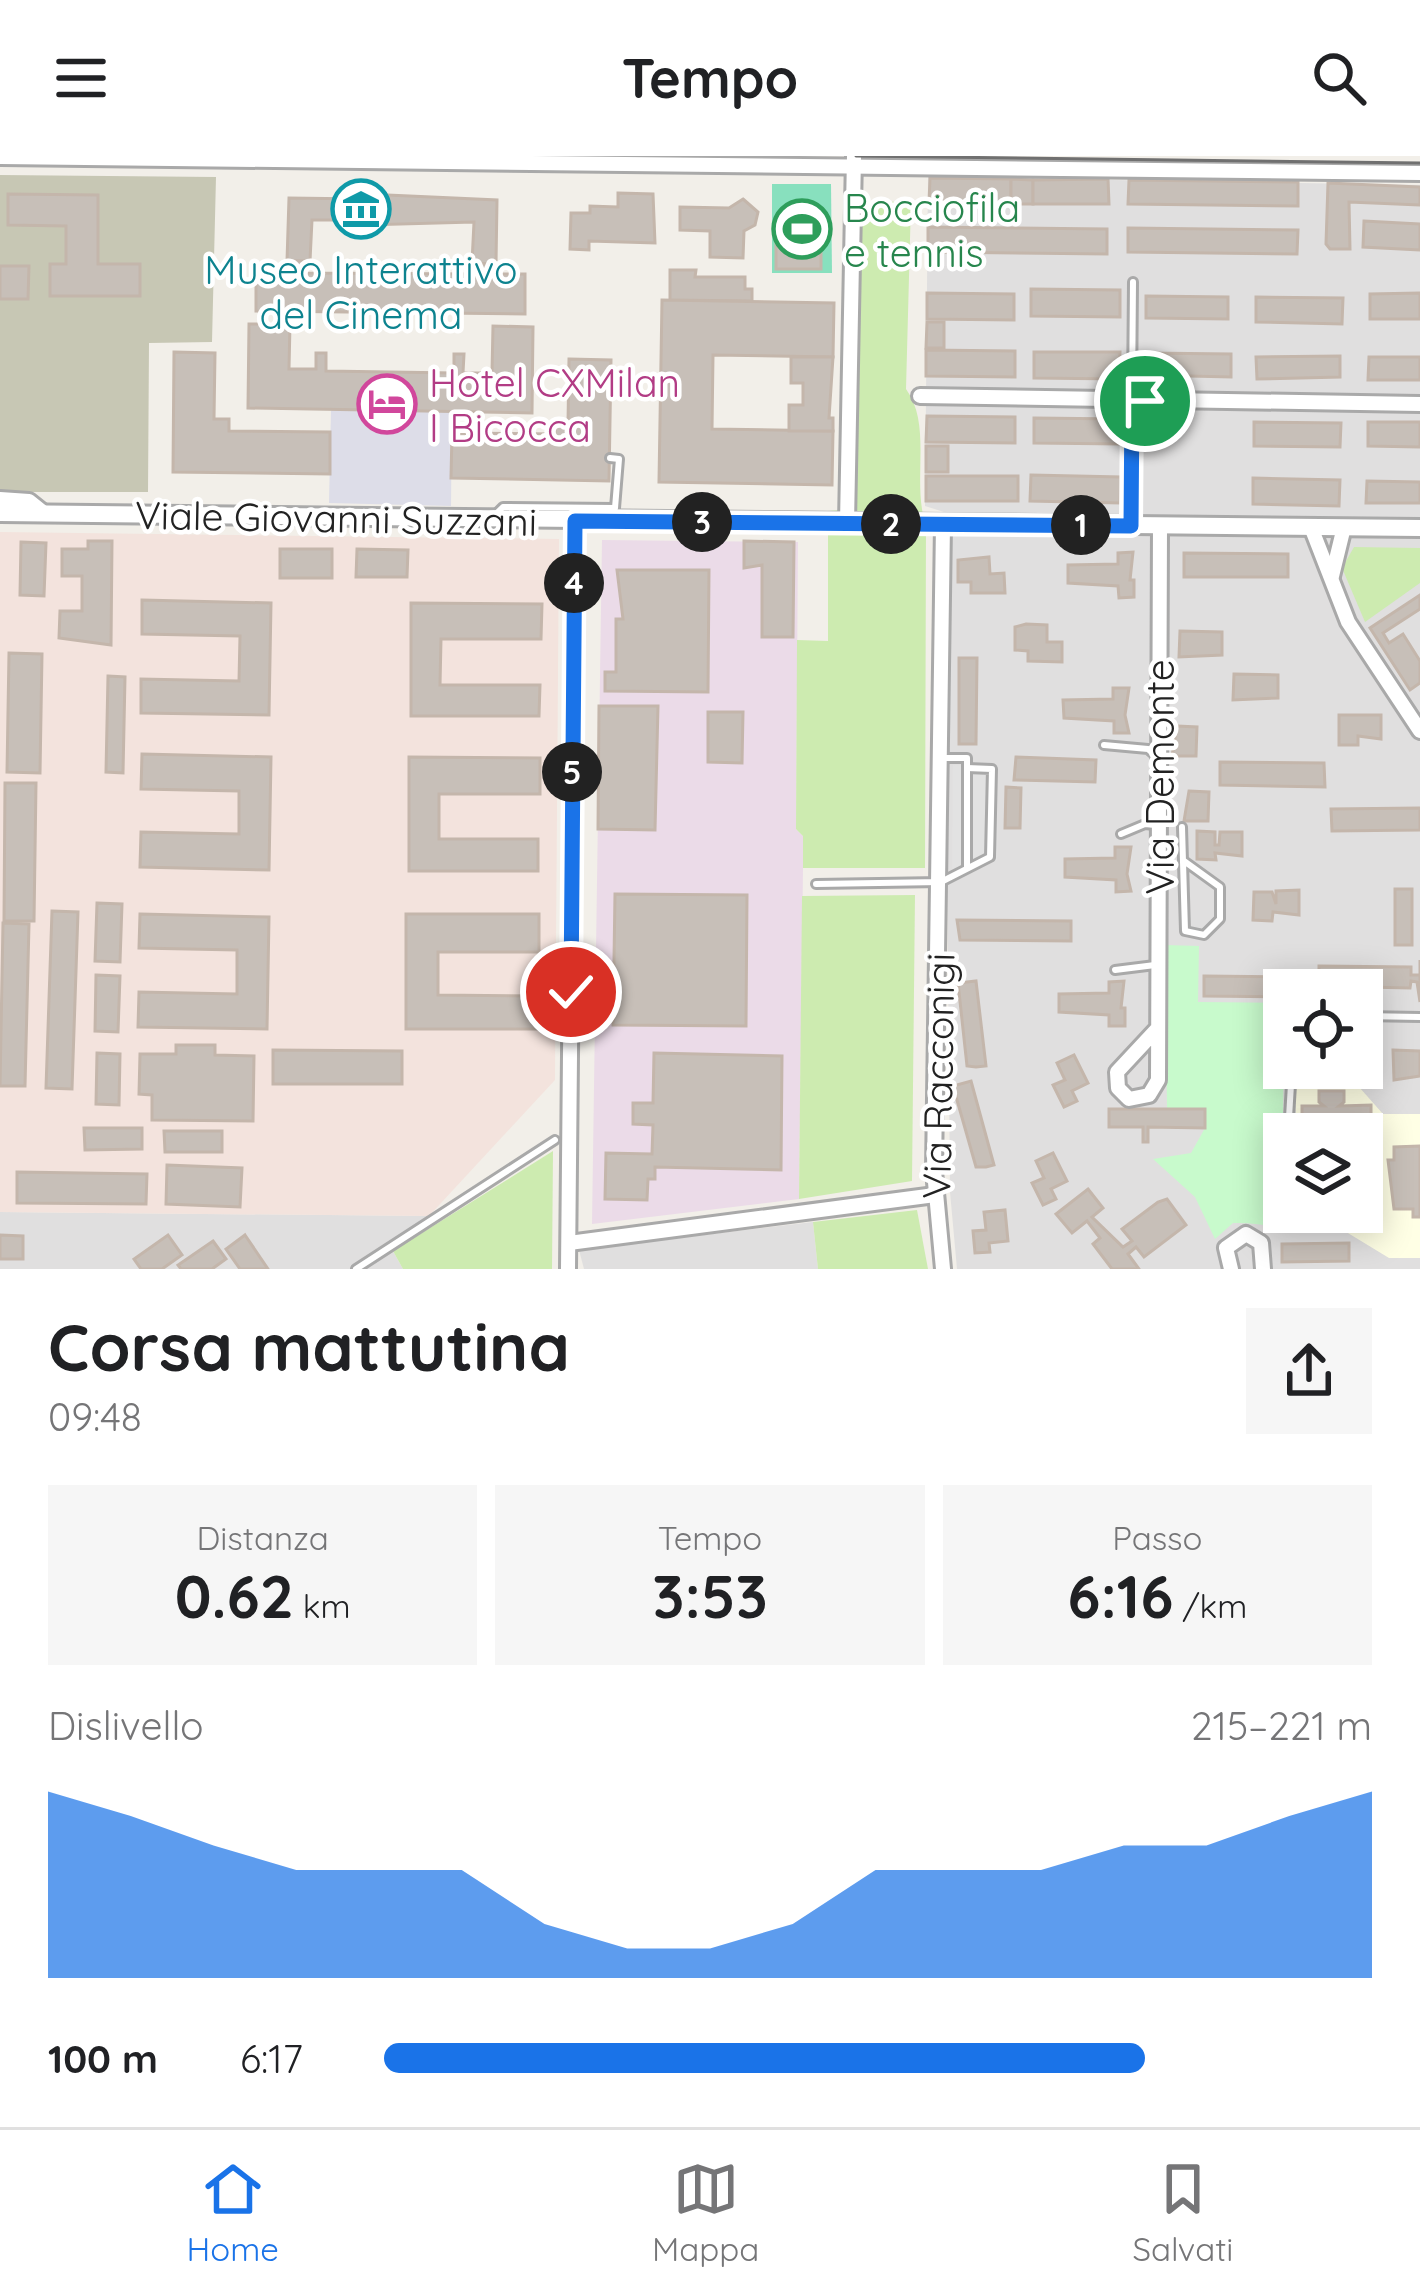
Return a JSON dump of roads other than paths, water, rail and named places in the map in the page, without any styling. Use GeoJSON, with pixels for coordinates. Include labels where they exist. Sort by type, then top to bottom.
{"type":"FeatureCollection","features":[{"type":"Feature","properties":{"kind":"street"},"geometry":{"type":"LineString","coordinates":[[0,157],[854,161],[1420,173]]}},
{"type":"Feature","properties":{"kind":"street"},"geometry":{"type":"LineString","coordinates":[[847,523],[854,161]]}},
{"type":"Feature","properties":{"kind":"street"},"geometry":{"type":"LineString","coordinates":[[920,396],[1420,404]]}},
{"type":"Feature","properties":{"kind":"street"},"geometry":{"type":"LineString","coordinates":[[1131,526],[1132,400]]}},
{"type":"Feature","properties":{"kind":"street","name":"Viale Giovanni Suzzani"},"geometry":{"type":"LineString","coordinates":[[0,500],[29,501],[44,513]]}},
{"type":"Feature","properties":{"kind":"street","name":"Viale Giovanni Suzzani"},"geometry":{"type":"LineString","coordinates":[[0,513],[1420,528]]}},
{"type":"Feature","properties":{"kind":"street"},"geometry":{"type":"LineString","coordinates":[[568,1269],[575,521]]}},
{"type":"Feature","properties":{"kind":"street","name":"Via Racconigi"},"geometry":{"type":"LineString","coordinates":[[943,524],[935,1195],[943,1269]]}},
{"type":"Feature","properties":{"kind":"street","name":"Via Demonte"},"geometry":{"type":"LineString","coordinates":[[1158,1028],[1117,1072],[1118,1088],[1129,1099],[1149,1095],[1157,1084],[1158,1028],[1160,759],[1160,526]]}},
{"type":"Feature","properties":{"kind":"street"},"geometry":{"type":"LineString","coordinates":[[1310,527],[1348,622],[1420,731]]}},
{"type":"Feature","properties":{"kind":"street"},"geometry":{"type":"LineString","coordinates":[[1332,576],[1344,527]]}},
{"type":"Feature","properties":{"kind":"street"},"geometry":{"type":"LineString","coordinates":[[569,1243],[935,1195]]}},
{"type":"Feature","properties":{"kind":"street"},"geometry":{"type":"LineString","coordinates":[[1231,1269],[1226,1248],[1246,1234],[1261,1243],[1263,1269]]}},
{"type":"Feature","properties":{"kind":"lane"},"geometry":{"type":"LineString","coordinates":[[1132,400],[1133,282]]}},
{"type":"Feature","properties":{"kind":"lane"},"geometry":{"type":"LineString","coordinates":[[490,520],[502,507],[615,508],[619,459],[610,458]]}},
{"type":"Feature","properties":{"kind":"lane"},"geometry":{"type":"LineString","coordinates":[[1103,745],[1148,748],[1160,759]]}},
{"type":"Feature","properties":{"kind":"lane"},"geometry":{"type":"LineString","coordinates":[[942,758],[967,758],[967,868]]}},
{"type":"Feature","properties":{"kind":"lane"},"geometry":{"type":"LineString","coordinates":[[816,884],[940,882],[990,856],[992,769],[968,768]]}},
{"type":"Feature","properties":{"kind":"lane"},"geometry":{"type":"LineString","coordinates":[[1121,835],[1145,824],[1159,826]]}},
{"type":"Feature","properties":{"kind":"lane","name":"Via Demonte"},"geometry":{"type":"LineString","coordinates":[[1182,826],[1185,931],[1204,935],[1220,919],[1220,887],[1184,861]]}},
{"type":"Feature","properties":{"kind":"lane"},"geometry":{"type":"LineString","coordinates":[[1115,970],[1158,965]]}},
{"type":"Feature","properties":{"kind":"lane"},"geometry":{"type":"LineString","coordinates":[[1383,1016],[1420,1017]]}},
{"type":"Feature","properties":{"kind":"lane"},"geometry":{"type":"LineString","coordinates":[[356,1269],[555,1140]]}},
{"type":"Feature","properties":{"kind":"tram line"},"geometry":{"type":"LineString","coordinates":[[856,156],[1420,163]]}},
{"type":"Feature","properties":{"kind":"place","name":"Museo Interattivo del Cinema"},"geometry":{"type":"Point","coordinates":[361,209]}},
{"type":"Feature","properties":{"kind":"place","name":"Bocciofila e tennis"},"geometry":{"type":"Point","coordinates":[802,229]}},
{"type":"Feature","properties":{"kind":"place","name":"Hotel CXMilan I Bicocca"},"geometry":{"type":"Point","coordinates":[387,404]}}]}
